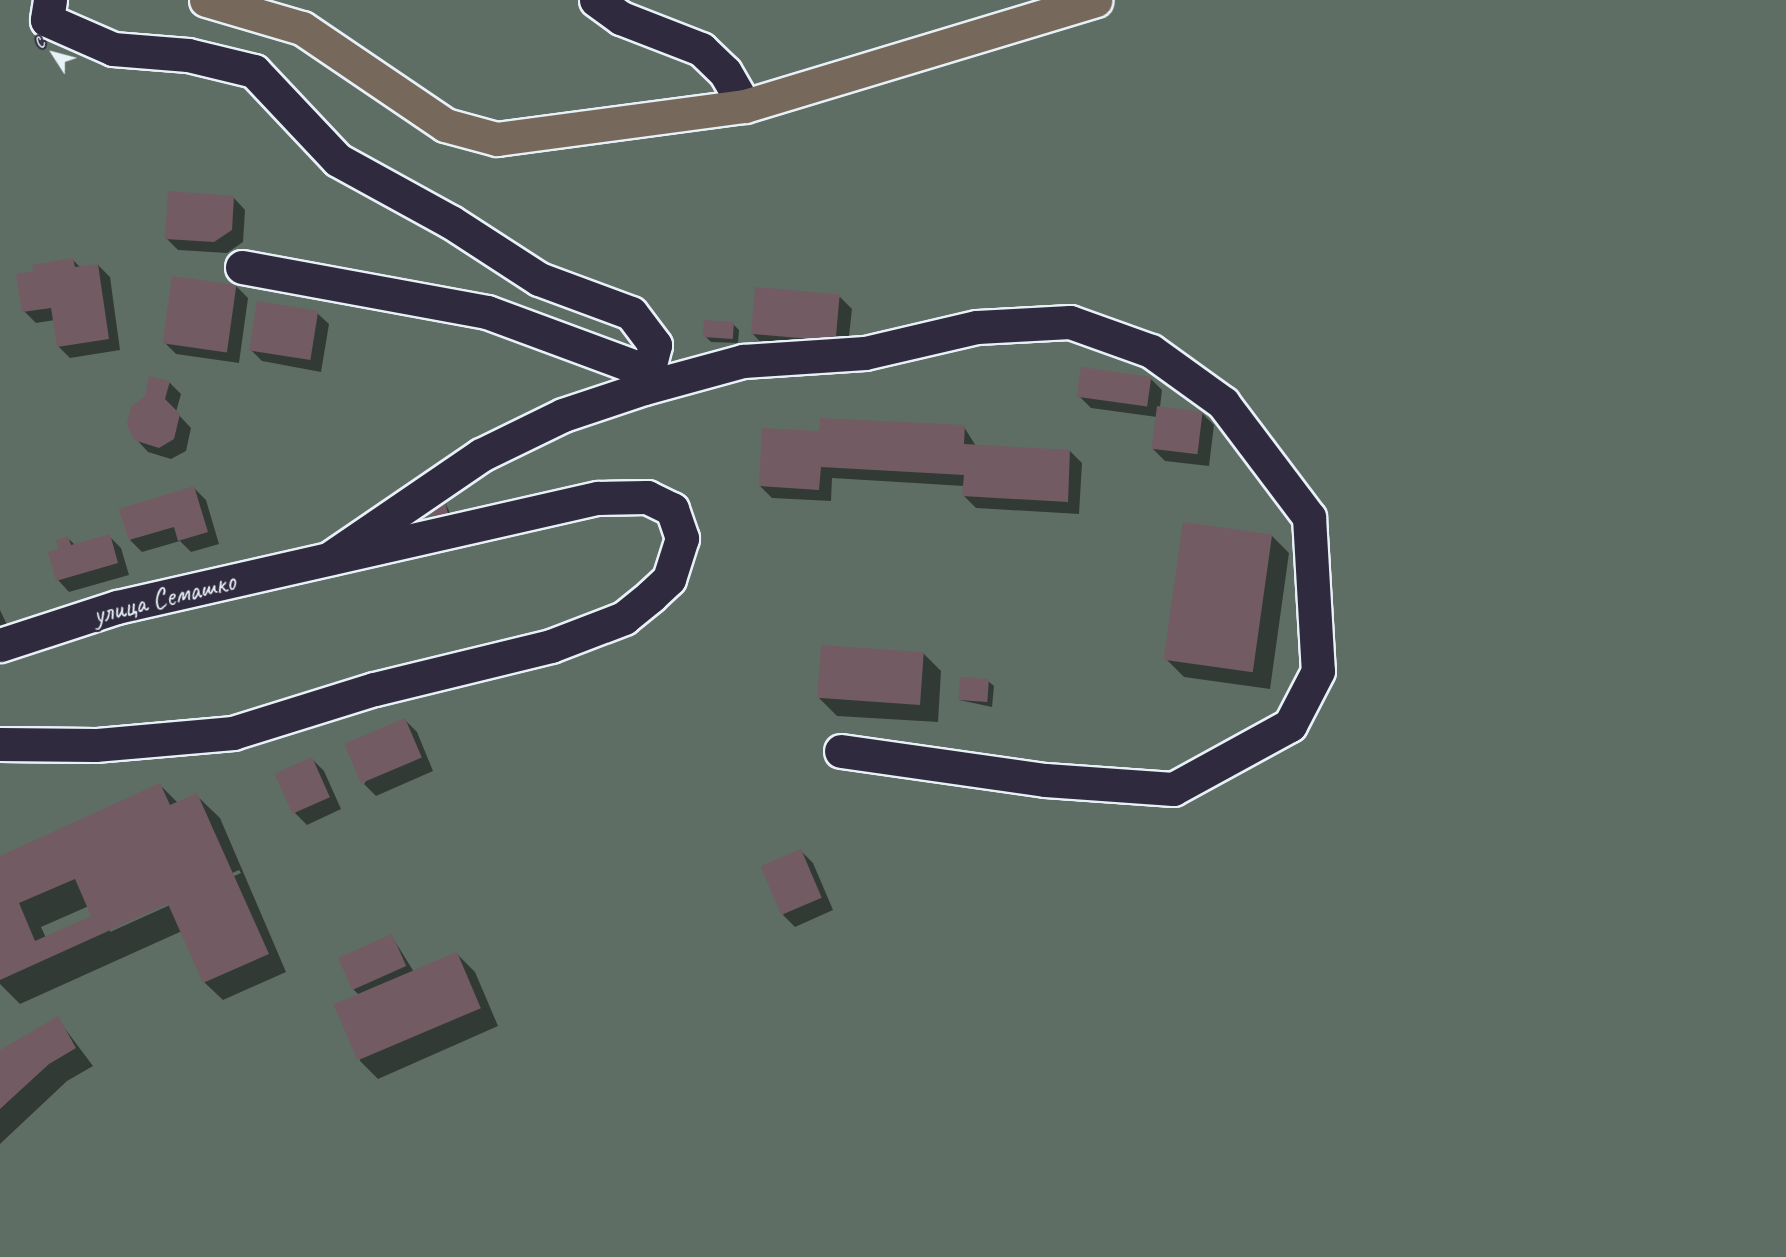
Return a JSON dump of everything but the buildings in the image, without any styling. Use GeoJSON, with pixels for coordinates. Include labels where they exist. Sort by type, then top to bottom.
{"type":"FeatureCollection","features":[{"type":"Feature","properties":{"kind":"highway"},"geometry":{"type":"LineString","coordinates":[[206,0],[302,28],[445,124],[497,139],[745,106],[1095,0]]}},
{"type":"Feature","properties":{"kind":"street"},"geometry":{"type":"LineString","coordinates":[[50,0],[47,20],[113,49],[188,55],[254,71],[338,160],[451,222],[539,279],[631,313],[655,345],[646,380]]}},
{"type":"Feature","properties":{"kind":"street"},"geometry":{"type":"LineString","coordinates":[[596,0],[621,18],[701,49],[725,72],[745,106]]}},
{"type":"Feature","properties":{"kind":"street"},"geometry":{"type":"LineString","coordinates":[[242,267],[487,312],[646,380]]}},
{"type":"Feature","properties":{"kind":"street"},"geometry":{"type":"LineString","coordinates":[[330,558],[481,455],[563,415],[646,380],[742,361],[865,353],[977,327],[1070,322],[1151,351],[1223,403],[1309,517],[1318,671],[1290,725],[1173,789],[1045,780],[841,751]]}},
{"type":"Feature","properties":{"kind":"street","name":"улица Семашко"},"geometry":{"type":"LineString","coordinates":[[0,645],[117,607],[598,498],[656,501],[672,509],[682,538],[669,579],[651,596],[624,618],[551,646],[374,689],[233,733],[95,745],[0,744]]}},
{"type":"Feature","properties":{"kind":"green space"},"geometry":{"type":"Polygon","coordinates":[[[0,0],[1786,0],[1786,1257],[0,1257],[0,0]]]}}]}
